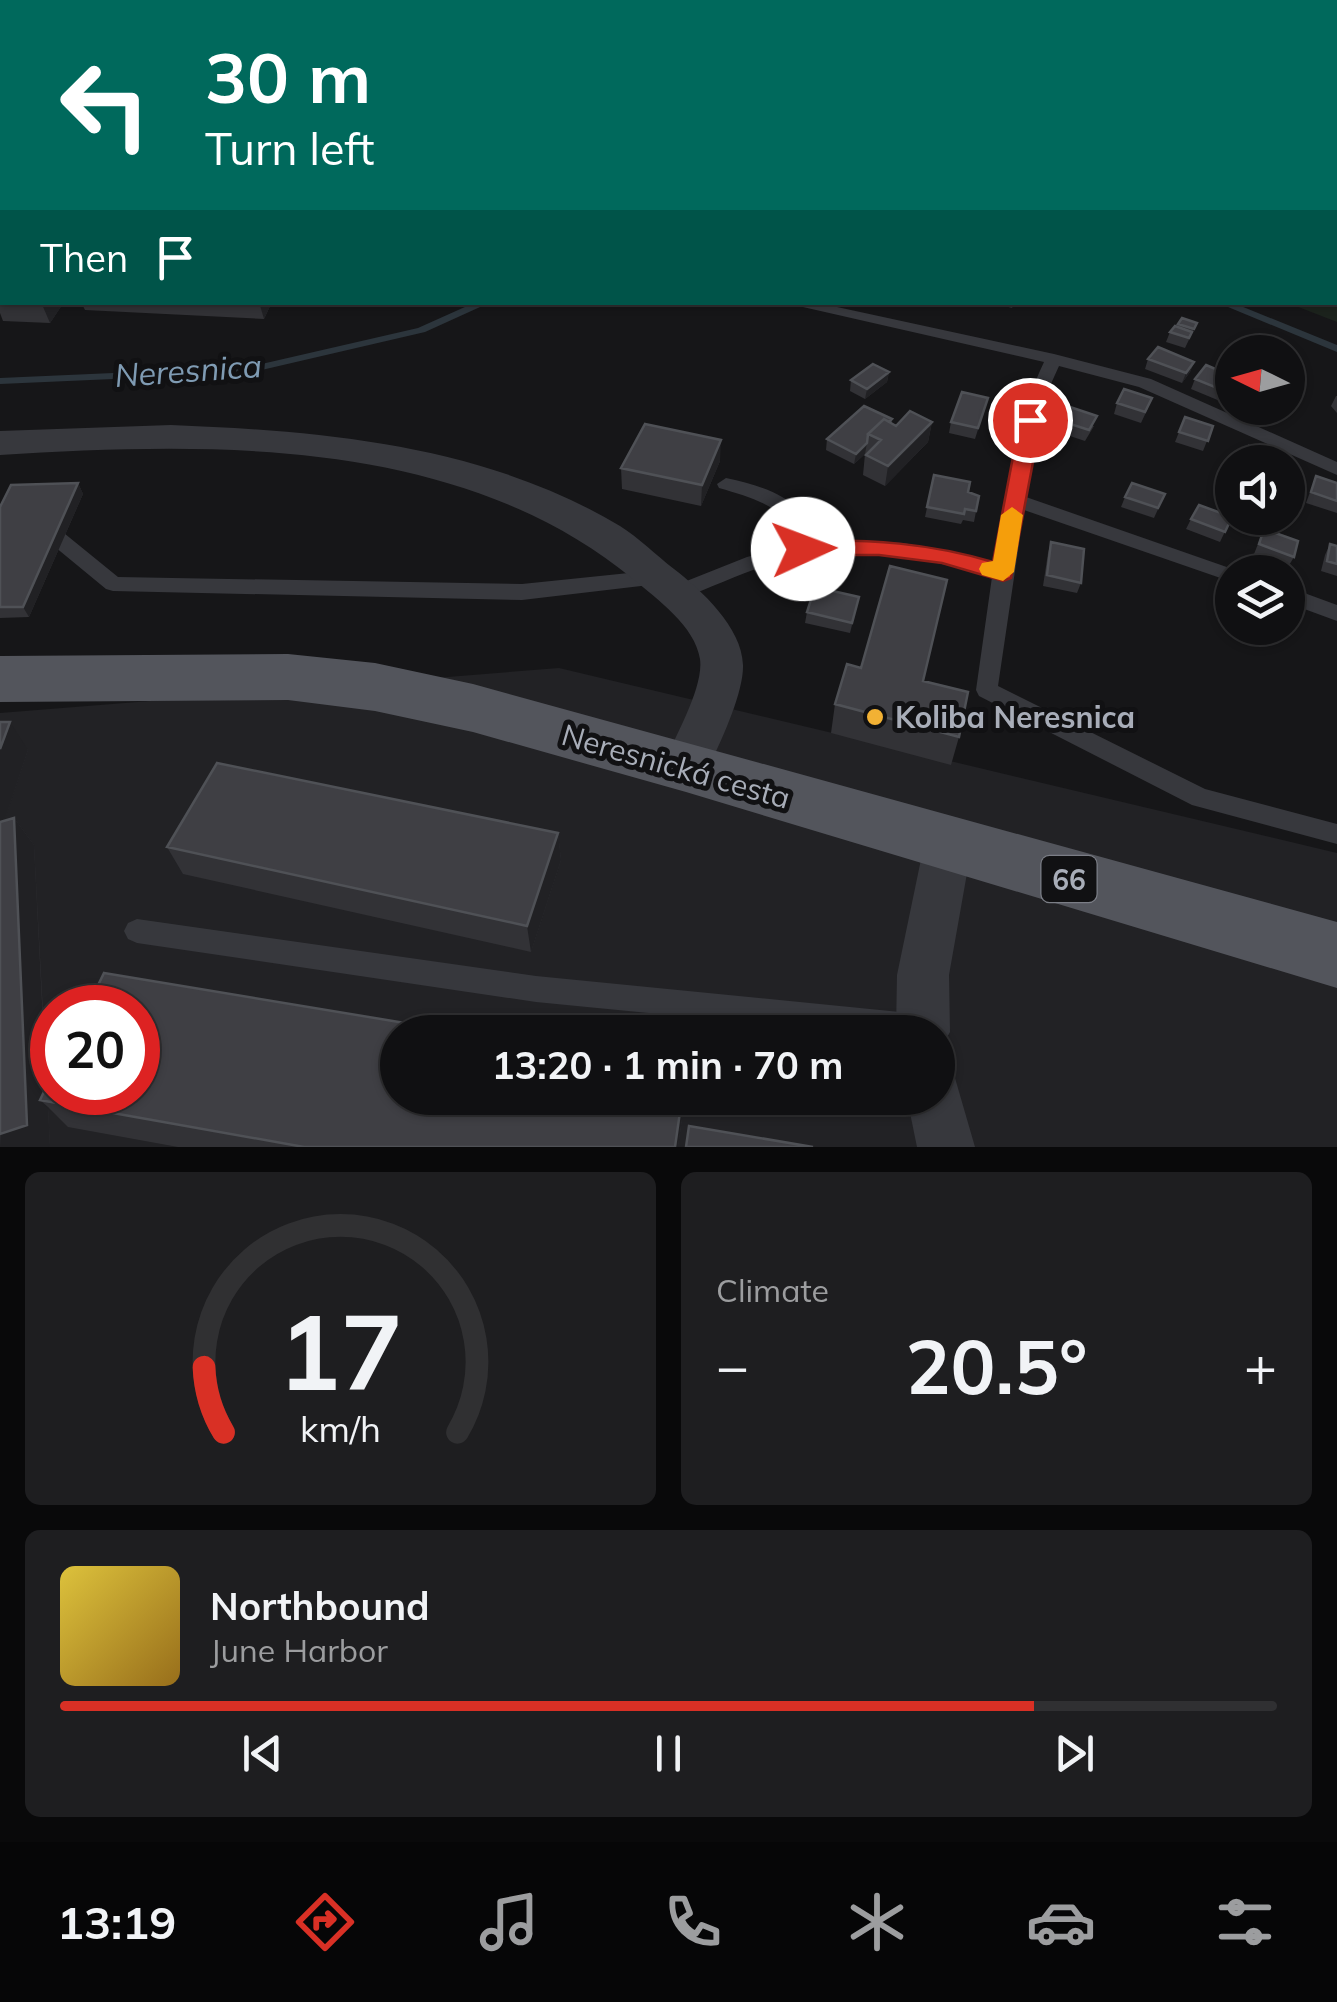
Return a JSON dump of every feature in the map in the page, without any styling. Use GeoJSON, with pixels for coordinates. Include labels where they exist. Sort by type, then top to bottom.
{"type":"FeatureCollection","features":[{"type":"Feature","properties":{"kind":"main road","name":"Neresnická cesta"},"geometry":{"type":"LineString","coordinates":[[0,679],[288,677],[358,685],[473,708],[1337,955]]}},
{"type":"Feature","properties":{"kind":"street"},"geometry":{"type":"LineString","coordinates":[[0,443],[75,437],[222,436],[381,455],[516,492],[573,518],[668,585],[713,638],[722,667],[686,766]]}},
{"type":"Feature","properties":{"kind":"street"},"geometry":{"type":"LineString","coordinates":[[922,1015],[923,975],[948,845]]}},
{"type":"Feature","properties":{"kind":"street"},"geometry":{"type":"LineString","coordinates":[[939,1115],[946,1147]]}},
{"type":"Feature","properties":{"kind":"lane"},"geometry":{"type":"LineString","coordinates":[[803,305],[1054,359],[1145,384],[1337,469]]}},
{"type":"Feature","properties":{"kind":"lane"},"geometry":{"type":"LineString","coordinates":[[1054,359],[1036,397],[1014,500],[987,690],[1200,798],[1337,834]]}},
{"type":"Feature","properties":{"kind":"lane"},"geometry":{"type":"LineString","coordinates":[[726,484],[777,497],[799,514],[823,548]]}},
{"type":"Feature","properties":{"kind":"lane"},"geometry":{"type":"LineString","coordinates":[[1014,500],[1215,570]]}},
{"type":"Feature","properties":{"kind":"lane"},"geometry":{"type":"LineString","coordinates":[[0,521],[36,520],[112,584],[522,592],[668,585],[823,548],[879,547],[942,555],[1003,572]]}},
{"type":"Feature","properties":{"kind":"lane"},"geometry":{"type":"LineString","coordinates":[[1305,602],[1337,613]]}},
{"type":"Feature","properties":{"kind":"lane"},"geometry":{"type":"LineString","coordinates":[[137,932],[536,990],[768,1015]]}},
{"type":"Feature","properties":{"kind":"shaded area"},"geometry":{"type":"Polygon","coordinates":[[[1293,305],[1337,305],[1337,322],[1293,305]]]}},
{"type":"Feature","properties":{"kind":"shaded area"},"geometry":{"type":"Polygon","coordinates":[[[559,668],[1337,853],[1337,1147],[0,1147],[0,713],[559,668]]]}},
{"type":"Feature","properties":{"kind":"building"},"geometry":{"type":"Polygon","coordinates":[[[1182,318],[1197,323],[1194,329],[1178,324],[1182,318]]]}},
{"type":"Feature","properties":{"kind":"building"},"geometry":{"type":"Polygon","coordinates":[[[1175,326],[1192,332],[1189,338],[1170,332],[1175,326]]]}},
{"type":"Feature","properties":{"kind":"building"},"geometry":{"type":"Polygon","coordinates":[[[1158,347],[1194,362],[1186,373],[1148,359],[1158,347]]]}},
{"type":"Feature","properties":{"kind":"building"},"geometry":{"type":"Polygon","coordinates":[[[873,364],[889,372],[867,389],[851,380],[873,364]]]}},
{"type":"Feature","properties":{"kind":"building"},"geometry":{"type":"Polygon","coordinates":[[[1206,365],[1215,369],[1215,387],[1195,379],[1206,365]]]}},
{"type":"Feature","properties":{"kind":"building"},"geometry":{"type":"Polygon","coordinates":[[[1124,389],[1152,398],[1145,412],[1117,403],[1124,389]]]}},
{"type":"Feature","properties":{"kind":"building"},"geometry":{"type":"Polygon","coordinates":[[[962,392],[988,398],[978,428],[951,422],[962,392]]]}},
{"type":"Feature","properties":{"kind":"building"},"geometry":{"type":"Polygon","coordinates":[[[864,406],[892,419],[884,419],[868,434],[867,443],[856,454],[827,439],[864,406]]]}},
{"type":"Feature","properties":{"kind":"building"},"geometry":{"type":"Polygon","coordinates":[[[1070,407],[1097,416],[1089,430],[1061,421],[1070,407]]]}},
{"type":"Feature","properties":{"kind":"building"},"geometry":{"type":"Polygon","coordinates":[[[910,411],[932,422],[888,466],[866,455],[881,440],[868,434],[884,419],[896,426],[910,411]]]}},
{"type":"Feature","properties":{"kind":"building"},"geometry":{"type":"Polygon","coordinates":[[[1185,417],[1213,426],[1208,441],[1179,432],[1185,417]]]}},
{"type":"Feature","properties":{"kind":"building"},"geometry":{"type":"Polygon","coordinates":[[[645,424],[721,440],[702,485],[621,468],[645,424]]]}},
{"type":"Feature","properties":{"kind":"building"},"geometry":{"type":"Polygon","coordinates":[[[934,475],[970,482],[968,492],[979,496],[976,511],[965,509],[964,514],[927,507],[934,475]]]}},
{"type":"Feature","properties":{"kind":"building"},"geometry":{"type":"Polygon","coordinates":[[[1316,476],[1337,483],[1337,501],[1311,492],[1316,476]]]}},
{"type":"Feature","properties":{"kind":"building"},"geometry":{"type":"Polygon","coordinates":[[[78,483],[23,607],[0,607],[0,507],[11,485],[78,483]]]}},
{"type":"Feature","properties":{"kind":"building"},"geometry":{"type":"Polygon","coordinates":[[[1132,483],[1165,494],[1158,508],[1125,497],[1132,483]]]}},
{"type":"Feature","properties":{"kind":"building"},"geometry":{"type":"Polygon","coordinates":[[[1199,505],[1215,511],[1215,528],[1191,519],[1199,505]]]}},
{"type":"Feature","properties":{"kind":"building"},"geometry":{"type":"Polygon","coordinates":[[[1262,535],[1281,535],[1298,541],[1294,555],[1259,544],[1262,535]]]}},
{"type":"Feature","properties":{"kind":"building"},"geometry":{"type":"Polygon","coordinates":[[[1051,542],[1084,549],[1081,583],[1047,575],[1051,542]]]}},
{"type":"Feature","properties":{"kind":"building"},"geometry":{"type":"Polygon","coordinates":[[[1330,544],[1337,546],[1337,564],[1327,561],[1330,544]]]}},
{"type":"Feature","properties":{"kind":"building"},"geometry":{"type":"Polygon","coordinates":[[[890,566],[947,580],[923,681],[968,692],[959,737],[835,704],[847,664],[861,668],[890,566]]]}},
{"type":"Feature","properties":{"kind":"building"},"geometry":{"type":"Polygon","coordinates":[[[815,587],[859,597],[852,623],[807,612],[815,587]]]}},
{"type":"Feature","properties":{"kind":"building"},"geometry":{"type":"Polygon","coordinates":[[[0,722],[10,722],[0,749],[0,722]]]}},
{"type":"Feature","properties":{"kind":"building"},"geometry":{"type":"Polygon","coordinates":[[[217,763],[558,833],[527,926],[167,847],[217,763]]]}},
{"type":"Feature","properties":{"kind":"building"},"geometry":{"type":"Polygon","coordinates":[[[14,818],[27,1125],[0,1134],[0,822],[14,818]]]}},
{"type":"Feature","properties":{"kind":"building"},"geometry":{"type":"Polygon","coordinates":[[[104,973],[380,1019],[380,1115],[680,1115],[675,1147],[304,1147],[124,1115],[160,1115],[160,985],[98,985],[104,973]]]}},
{"type":"Feature","properties":{"kind":"building"},"geometry":{"type":"Polygon","coordinates":[[[689,1126],[813,1147],[686,1147],[689,1126]]]}},
{"type":"Feature","properties":{"kind":"waterway","name":"Neresnica"},"geometry":{"type":"LineString","coordinates":[[0,381],[249,370],[421,330],[479,305]]}},
{"type":"Feature","properties":{"kind":"waterway","name":"Neresnica"},"geometry":{"type":"LineString","coordinates":[[1228,305],[1337,349]]}},
{"type":"Feature","properties":{"kind":"slow traffic"},"geometry":{"type":"LineString","coordinates":[[990,569],[1003,572],[1012,515]]}},
{"type":"Feature","properties":{"kind":"place","name":"Koliba Neresnica"},"geometry":{"type":"Point","coordinates":[875,717]}},
{"type":"Feature","properties":{"kind":"route"},"geometry":{"type":"LineString","coordinates":[[803,549],[879,547],[942,555],[1003,572],[1030,420]]}}]}
